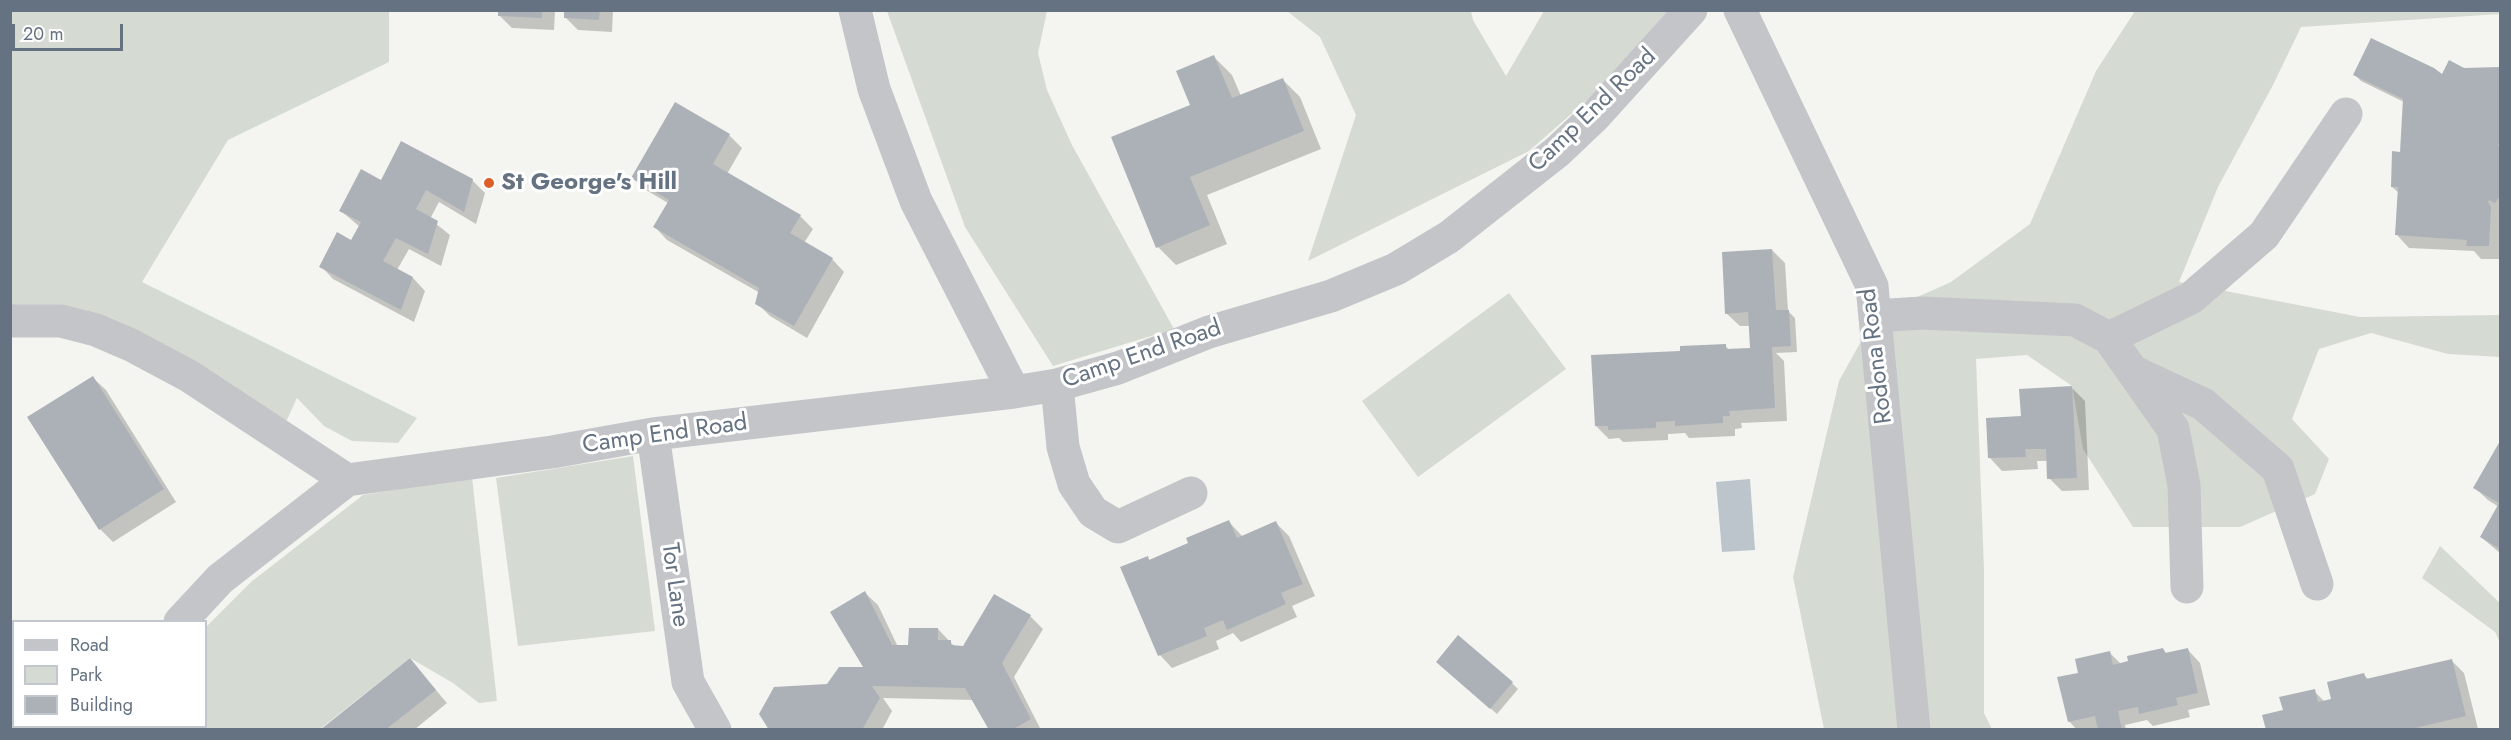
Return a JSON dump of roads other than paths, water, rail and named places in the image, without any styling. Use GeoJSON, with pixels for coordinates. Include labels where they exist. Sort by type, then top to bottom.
{"type":"FeatureCollection","features":[{"type":"Feature","properties":{"kind":"street"},"geometry":{"type":"LineString","coordinates":[[855,10],[874,89],[916,201],[1014,392]]}},
{"type":"Feature","properties":{"kind":"street","name":"Camp End Road"},"geometry":{"type":"LineString","coordinates":[[347,480],[552,452],[653,434],[1057,385],[1118,368],[1209,332],[1331,296],[1405,263],[1449,237],[1557,152],[1594,116],[1691,10]]}},
{"type":"Feature","properties":{"kind":"street","name":"Rodona Road"},"geometry":{"type":"LineString","coordinates":[[1740,10],[1872,286],[1914,729]]}},
{"type":"Feature","properties":{"kind":"street"},"geometry":{"type":"LineString","coordinates":[[2109,338],[2191,298],[2264,235],[2346,114]]}},
{"type":"Feature","properties":{"kind":"street"},"geometry":{"type":"LineString","coordinates":[[1875,316],[1922,313],[2075,320],[2109,338],[2173,429],[2184,485],[2187,587]]}},
{"type":"Feature","properties":{"kind":"street"},"geometry":{"type":"LineString","coordinates":[[10,321],[61,321],[96,330],[130,345],[189,376],[347,480],[220,579],[181,620]]}},
{"type":"Feature","properties":{"kind":"street"},"geometry":{"type":"LineString","coordinates":[[2132,371],[2203,404],[2278,469],[2317,584]]}},
{"type":"Feature","properties":{"kind":"street"},"geometry":{"type":"LineString","coordinates":[[1057,385],[1063,447],[1074,484],[1093,512],[1118,527],[1191,493]]}},
{"type":"Feature","properties":{"kind":"street","name":"Tor Lane"},"geometry":{"type":"LineString","coordinates":[[653,434],[688,682],[716,729]]}},
{"type":"Feature","properties":{"kind":"place","name":"St George's Hill"},"geometry":{"type":"Point","coordinates":[489,183]}}]}
